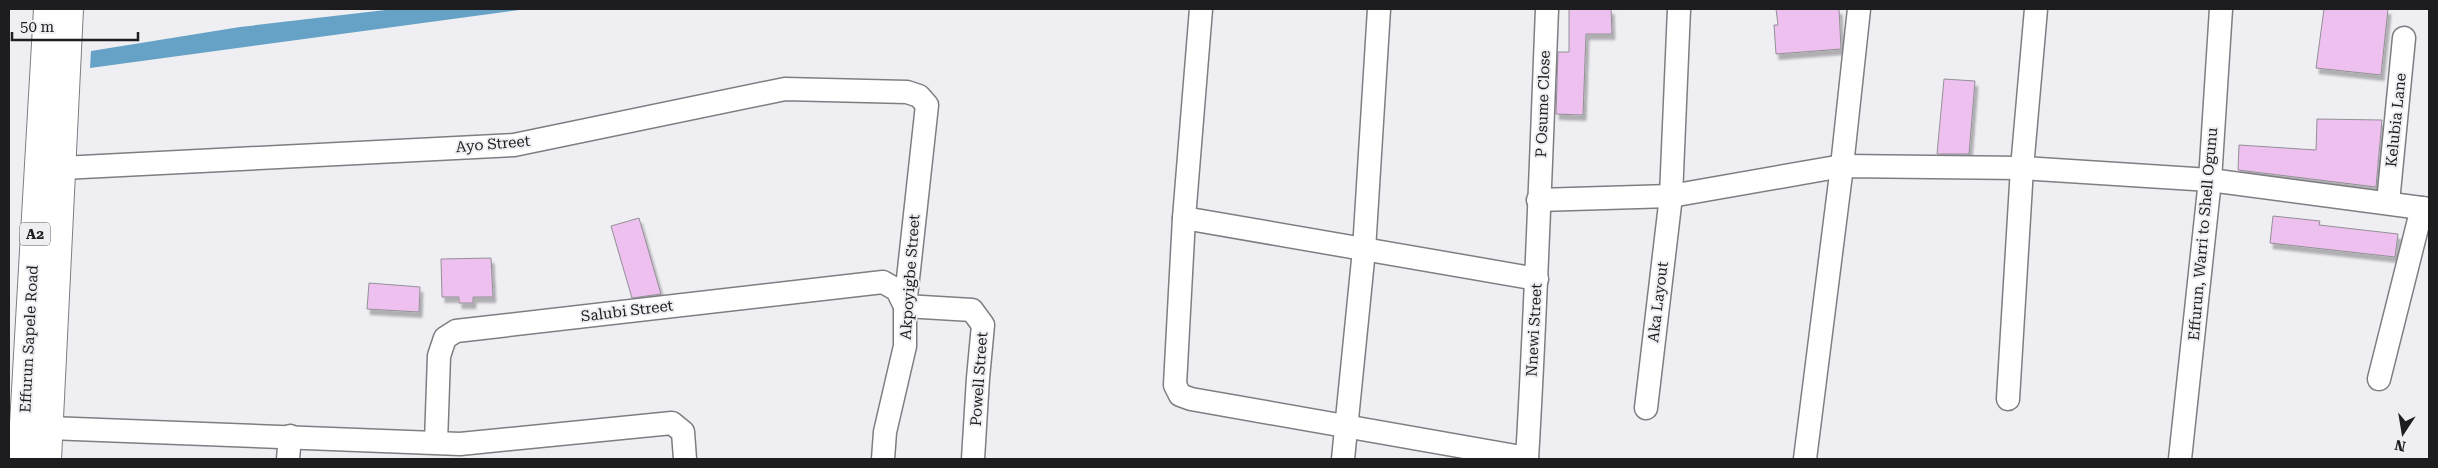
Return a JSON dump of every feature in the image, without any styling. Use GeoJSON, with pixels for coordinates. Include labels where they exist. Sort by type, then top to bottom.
{"type":"FeatureCollection","features":[{"type":"Feature","properties":{"kind":"highway","name":"Effurun Sapele Road"},"geometry":{"type":"LineString","coordinates":[[22,459],[48,9]]}},
{"type":"Feature","properties":{"kind":"highway","name":"Effurun Sapele Road"},"geometry":{"type":"LineString","coordinates":[[47,459],[69,9]]}},
{"type":"Feature","properties":{"kind":"street"},"geometry":{"type":"LineString","coordinates":[[1201,9],[1184,218],[1174,385],[1180,395],[1191,399],[1527,459]]}},
{"type":"Feature","properties":{"kind":"street"},"geometry":{"type":"LineString","coordinates":[[1343,459],[1364,250],[1379,9]]}},
{"type":"Feature","properties":{"kind":"street","name":"P Osume Close"},"geometry":{"type":"LineString","coordinates":[[1538,200],[1547,9]]}},
{"type":"Feature","properties":{"kind":"street","name":"Aka Layout"},"geometry":{"type":"LineString","coordinates":[[1646,408],[1671,196],[1679,9]]}},
{"type":"Feature","properties":{"kind":"street"},"geometry":{"type":"LineString","coordinates":[[1805,459],[1842,166],[1859,9]]}},
{"type":"Feature","properties":{"kind":"street"},"geometry":{"type":"LineString","coordinates":[[2008,399],[2022,168],[2036,9]]}},
{"type":"Feature","properties":{"kind":"street","name":"Effurun, Warri to Shell Ogunu"},"geometry":{"type":"LineString","coordinates":[[2180,459],[2210,180],[2221,9]]}},
{"type":"Feature","properties":{"kind":"street","name":"Kelubia Lane"},"geometry":{"type":"LineString","coordinates":[[2388,202],[2404,38]]}},
{"type":"Feature","properties":{"kind":"street","name":"Ayo Street"},"geometry":{"type":"LineString","coordinates":[[62,168],[514,145],[784,89],[907,92],[919,96]]}},
{"type":"Feature","properties":{"kind":"street","name":"Akpoyigbe Street"},"geometry":{"type":"LineString","coordinates":[[883,459],[886,432],[905,346],[905,306],[926,105],[919,96]]}},
{"type":"Feature","properties":{"kind":"street"},"geometry":{"type":"LineString","coordinates":[[1538,200],[1671,196],[1842,166],[2022,168],[2210,180],[2426,208],[2379,379]]}},
{"type":"Feature","properties":{"kind":"street","name":"Nnewi Street"},"geometry":{"type":"LineString","coordinates":[[1527,459],[1537,279],[1538,200]]}},
{"type":"Feature","properties":{"kind":"street"},"geometry":{"type":"LineString","coordinates":[[1184,218],[1537,279]]}},
{"type":"Feature","properties":{"kind":"street","name":"Salubi Street"},"geometry":{"type":"LineString","coordinates":[[436,442],[439,356],[445,338],[456,331],[883,282],[897,290],[905,306]]}},
{"type":"Feature","properties":{"kind":"street","name":"Powell Street"},"geometry":{"type":"LineString","coordinates":[[905,306],[972,310],[983,325],[973,459]]}},
{"type":"Feature","properties":{"kind":"street"},"geometry":{"type":"LineString","coordinates":[[49,428],[436,442],[460,452],[672,423],[683,432],[685,459]]}},
{"type":"Feature","properties":{"kind":"street"},"geometry":{"type":"LineString","coordinates":[[288,459],[290,436]]}},
{"type":"Feature","properties":{"kind":"water"},"geometry":{"type":"Polygon","coordinates":[[[394,9],[527,9],[90,68],[91,51],[240,27],[394,9]]]}},
{"type":"Feature","properties":{"kind":"building"},"geometry":{"type":"Polygon","coordinates":[[[1569,9],[1611,9],[1612,34],[1586,34],[1583,115],[1556,114],[1558,52],[1569,52],[1569,9]]]}},
{"type":"Feature","properties":{"kind":"building"},"geometry":{"type":"Polygon","coordinates":[[[1776,9],[1839,9],[1841,49],[1776,54],[1774,25],[1778,25],[1776,9]]]}},
{"type":"Feature","properties":{"kind":"building"},"geometry":{"type":"Polygon","coordinates":[[[2324,9],[2388,9],[2381,75],[2316,68],[2324,9]]]}},
{"type":"Feature","properties":{"kind":"building"},"geometry":{"type":"Polygon","coordinates":[[[1944,79],[1975,81],[1969,154],[1937,154],[1944,79]]]}},
{"type":"Feature","properties":{"kind":"building"},"geometry":{"type":"Polygon","coordinates":[[[2317,119],[2382,120],[2376,187],[2238,170],[2239,145],[2316,150],[2317,119]]]}},
{"type":"Feature","properties":{"kind":"building"},"geometry":{"type":"Polygon","coordinates":[[[2273,216],[2320,221],[2319,225],[2398,234],[2395,257],[2270,243],[2273,216]]]}},
{"type":"Feature","properties":{"kind":"building"},"geometry":{"type":"Polygon","coordinates":[[[639,218],[661,294],[632,298],[611,226],[639,218]]]}},
{"type":"Feature","properties":{"kind":"building"},"geometry":{"type":"Polygon","coordinates":[[[491,258],[493,297],[473,297],[473,303],[459,303],[459,297],[442,297],[441,259],[491,258]]]}},
{"type":"Feature","properties":{"kind":"building"},"geometry":{"type":"Polygon","coordinates":[[[369,283],[420,287],[419,312],[367,309],[369,283]]]}}]}
